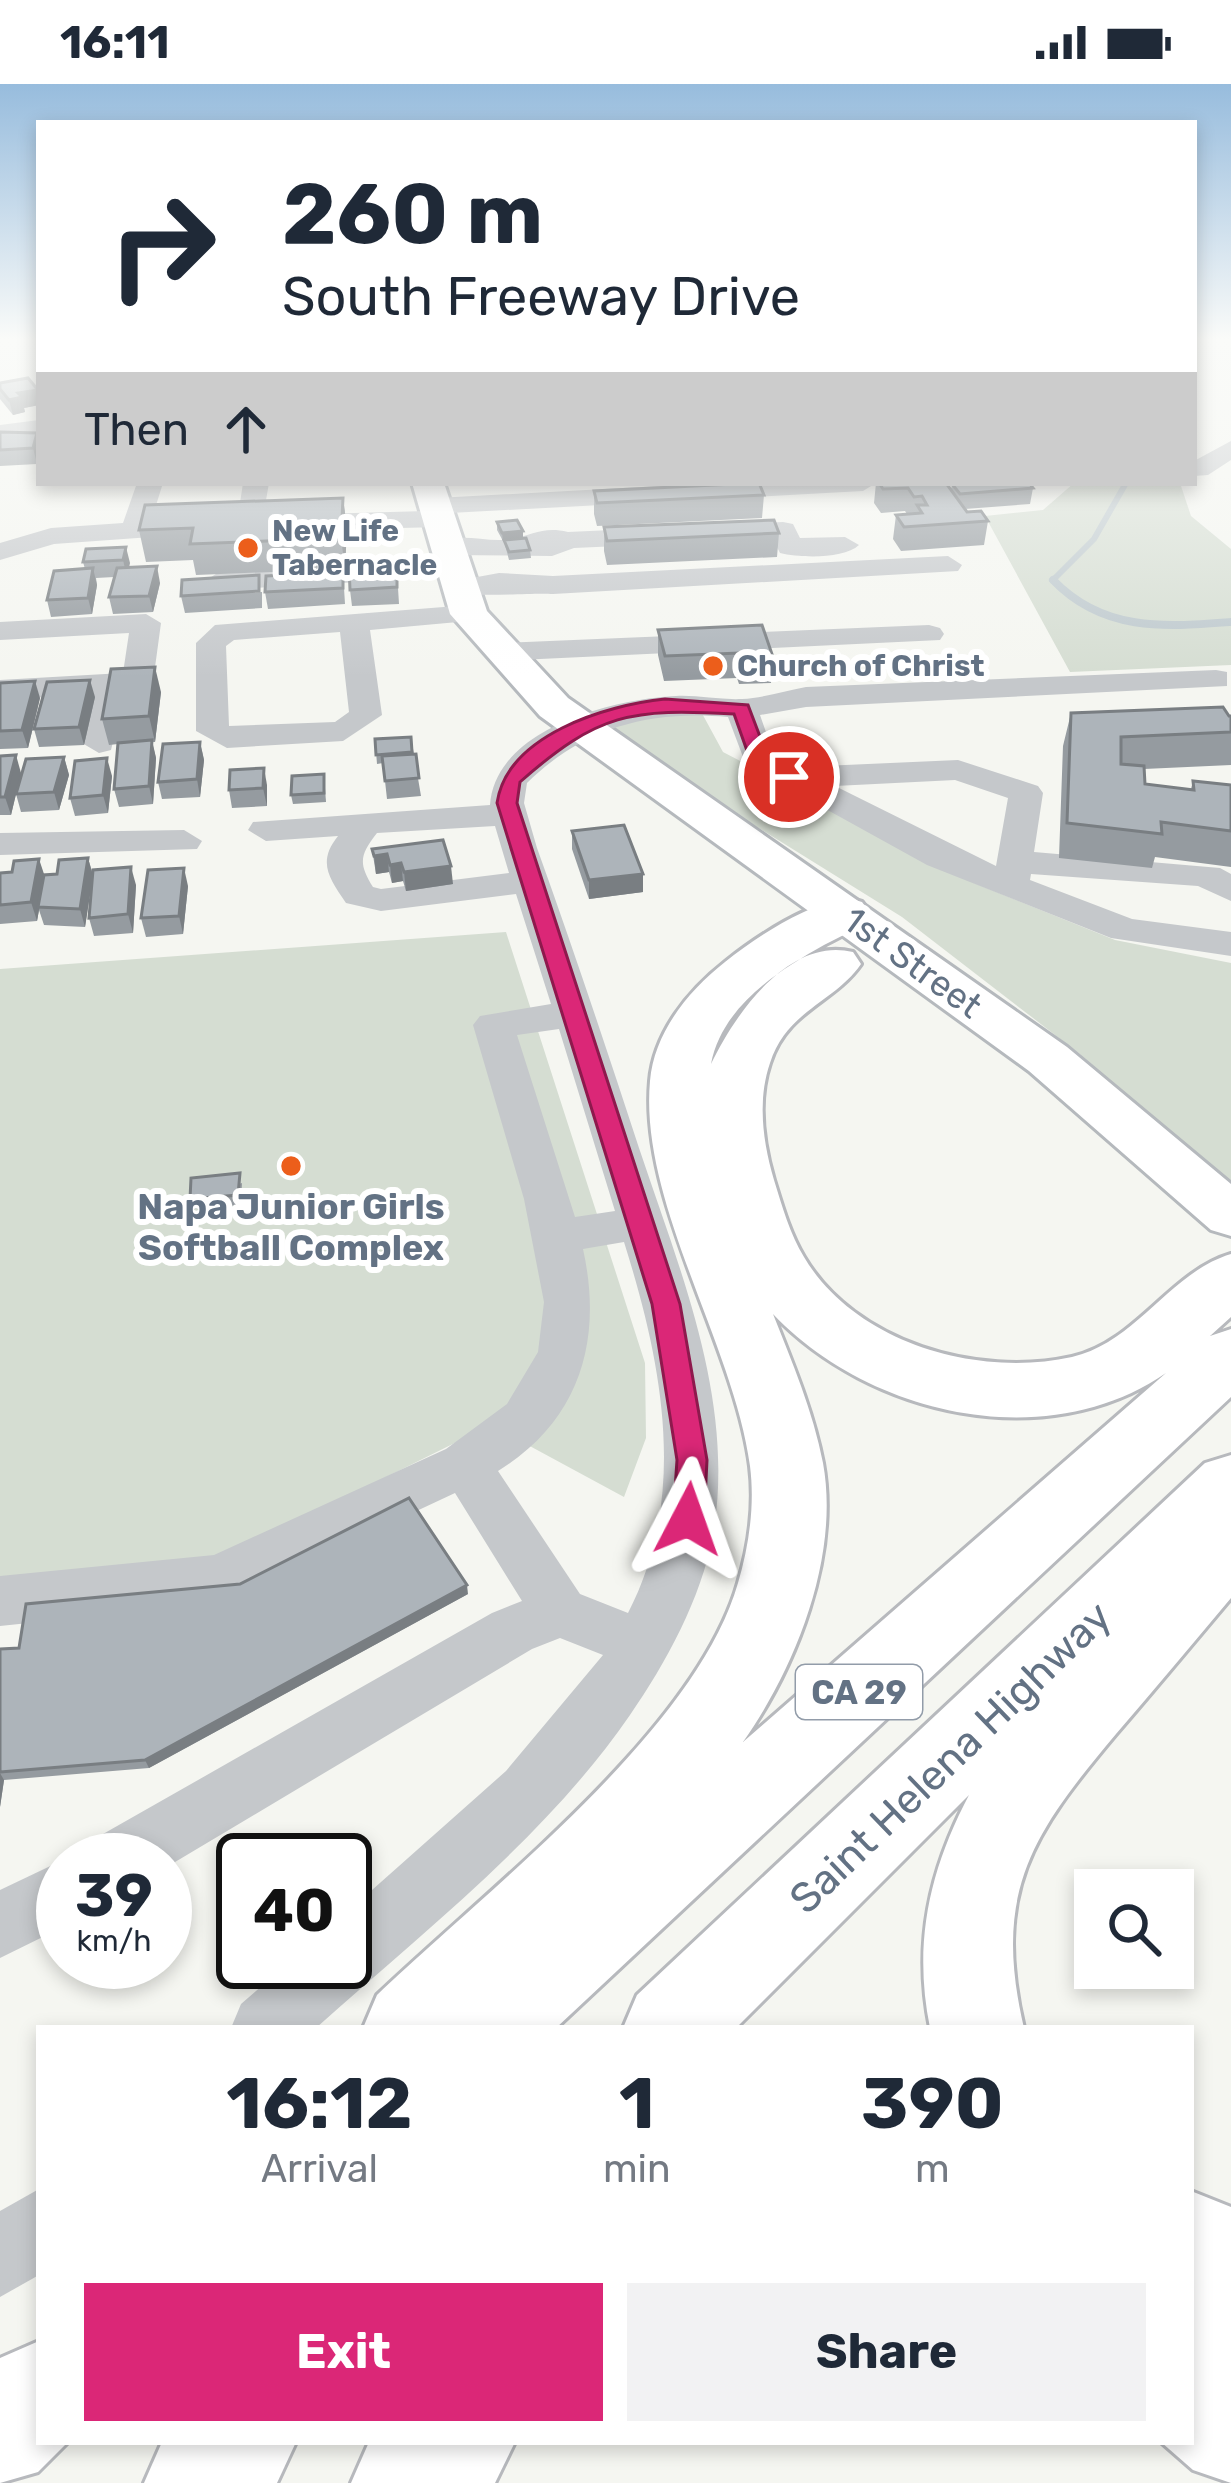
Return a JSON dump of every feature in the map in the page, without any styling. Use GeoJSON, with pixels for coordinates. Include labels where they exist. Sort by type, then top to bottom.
{"type":"FeatureCollection","features":[{"type":"Feature","properties":{"kind":"highway"},"geometry":{"type":"LineString","coordinates":[[863,926],[764,1016],[744,1050],[731,1088],[742,1181],[758,1230],[781,1275],[818,1318],[869,1353],[923,1375],[980,1387],[1045,1388],[1116,1369],[1231,1278]]}},
{"type":"Feature","properties":{"kind":"highway"},"geometry":{"type":"LineString","coordinates":[[413,2025],[687,1756],[744,1670],[761,1629],[784,1549],[788,1466],[764,1377],[687,1155],[678,1078],[685,1046],[726,988],[790,941],[863,926]]}},
{"type":"Feature","properties":{"kind":"highway","name":"CA 29"},"geometry":{"type":"LineString","coordinates":[[490,2025],[1231,1356]]}},
{"type":"Feature","properties":{"kind":"highway","name":"Saint Helena Highway"},"geometry":{"type":"LineString","coordinates":[[673,2025],[1231,1485]]}},
{"type":"Feature","properties":{"kind":"highway"},"geometry":{"type":"LineString","coordinates":[[975,2025],[965,1979],[964,1933],[970,1892],[993,1832],[1025,1778],[1231,1544]]}},
{"type":"Feature","properties":{"kind":"highway"},"geometry":{"type":"LineString","coordinates":[[1194,2243],[1231,2258]]}},
{"type":"Feature","properties":{"kind":"highway"},"geometry":{"type":"LineString","coordinates":[[1194,2331],[1231,2353]]}},
{"type":"Feature","properties":{"kind":"highway"},"geometry":{"type":"LineString","coordinates":[[0,2434],[36,2398]]}},
{"type":"Feature","properties":{"kind":"highway"},"geometry":{"type":"LineString","coordinates":[[1194,2400],[1231,2432]]}},
{"type":"Feature","properties":{"kind":"highway"},"geometry":{"type":"LineString","coordinates":[[0,2474],[36,2440]]}},
{"type":"Feature","properties":{"kind":"highway"},"geometry":{"type":"LineString","coordinates":[[199,2483],[239,2445]]}},
{"type":"Feature","properties":{"kind":"highway"},"geometry":{"type":"LineString","coordinates":[[406,2483],[456,2445]]}},
{"type":"Feature","properties":{"kind":"main road","name":"1st Street"},"geometry":{"type":"LineString","coordinates":[[448,547],[500,652],[582,728],[1086,1088],[1218,1202]]}},
{"type":"Feature","properties":{"kind":"street"},"geometry":{"type":"LineString","coordinates":[[1199,469],[1225,453]]}},
{"type":"Feature","properties":{"kind":"street"},"geometry":{"type":"LineString","coordinates":[[135,527],[149,486]]}},
{"type":"Feature","properties":{"kind":"street"},"geometry":{"type":"LineString","coordinates":[[251,523],[256,486]]}},
{"type":"Feature","properties":{"kind":"street"},"geometry":{"type":"LineString","coordinates":[[354,623],[366,715],[343,731],[227,738],[213,731],[211,643],[226,631],[354,623],[448,547],[580,491],[867,496]]}},
{"type":"Feature","properties":{"kind":"street"},"geometry":{"type":"LineString","coordinates":[[867,496],[776,513],[790,547],[888,543]]}},
{"type":"Feature","properties":{"kind":"street"},"geometry":{"type":"LineString","coordinates":[[0,552],[51,536],[251,523],[448,547],[500,582],[553,584],[948,565]]}},
{"type":"Feature","properties":{"kind":"street"},"geometry":{"type":"LineString","coordinates":[[218,581],[448,547],[523,544],[552,548],[568,540],[784,530]]}},
{"type":"Feature","properties":{"kind":"street"},"geometry":{"type":"LineString","coordinates":[[553,584],[563,634]]}},
{"type":"Feature","properties":{"kind":"street"},"geometry":{"type":"LineString","coordinates":[[102,626],[112,586]]}},
{"type":"Feature","properties":{"kind":"street"},"geometry":{"type":"LineString","coordinates":[[0,668],[7,631],[146,623],[137,682],[0,690]]}},
{"type":"Feature","properties":{"kind":"street"},"geometry":{"type":"LineString","coordinates":[[500,652],[928,634]]}},
{"type":"Feature","properties":{"kind":"street"},"geometry":{"type":"LineString","coordinates":[[679,705],[697,691],[806,682],[789,640]]}},
{"type":"Feature","properties":{"kind":"street"},"geometry":{"type":"LineString","coordinates":[[372,1932],[545,1771],[602,1705],[639,1643],[679,1559],[692,1460],[680,1364],[641,1222],[510,814],[510,781],[560,737],[623,709],[679,705],[742,709],[806,697],[1216,680]]}},
{"type":"Feature","properties":{"kind":"street"},"geometry":{"type":"LineString","coordinates":[[99,743],[111,684]]}},
{"type":"Feature","properties":{"kind":"street"},"geometry":{"type":"LineString","coordinates":[[742,709],[758,758],[940,857],[1013,873],[1208,877],[1231,890]]}},
{"type":"Feature","properties":{"kind":"street"},"geometry":{"type":"LineString","coordinates":[[789,777],[958,770],[1026,793],[1013,873]]}},
{"type":"Feature","properties":{"kind":"street"},"geometry":{"type":"LineString","coordinates":[[266,830],[510,814]]}},
{"type":"Feature","properties":{"kind":"street"},"geometry":{"type":"LineString","coordinates":[[366,824],[343,853],[343,869],[359,895],[381,899],[530,880]]}},
{"type":"Feature","properties":{"kind":"street"},"geometry":{"type":"LineString","coordinates":[[0,844],[184,841]]}},
{"type":"Feature","properties":{"kind":"street"},"geometry":{"type":"LineString","coordinates":[[1013,873],[1125,930],[1231,944]]}},
{"type":"Feature","properties":{"kind":"street"},"geometry":{"type":"LineString","coordinates":[[0,1601],[220,1580],[501,1446],[542,1398],[569,1306],[494,1025],[576,1015]]}},
{"type":"Feature","properties":{"kind":"street"},"geometry":{"type":"LineString","coordinates":[[554,1237],[641,1222]]}},
{"type":"Feature","properties":{"kind":"street"},"geometry":{"type":"LineString","coordinates":[[465,1463],[560,1612],[639,1643]]}},
{"type":"Feature","properties":{"kind":"street"},"geometry":{"type":"LineString","coordinates":[[164,1833],[512,1631],[560,1612]]}},
{"type":"Feature","properties":{"kind":"street"},"geometry":{"type":"LineString","coordinates":[[0,1925],[36,1906]]}},
{"type":"Feature","properties":{"kind":"street"},"geometry":{"type":"LineString","coordinates":[[268,2025],[309,1989]]}},
{"type":"Feature","properties":{"kind":"street"},"geometry":{"type":"LineString","coordinates":[[0,2260],[36,2229]]}},
{"type":"Feature","properties":{"kind":"shaded area"},"geometry":{"type":"Polygon","coordinates":[[[1071,486],[1181,486],[1191,516],[1231,549],[1231,665],[1070,672],[985,516],[1043,510],[1071,486]]]}},
{"type":"Feature","properties":{"kind":"shaded area"},"geometry":{"type":"Polygon","coordinates":[[[698,706],[723,752],[974,883],[1115,940],[1231,963],[1231,1215],[1086,1088],[1081,1055],[902,917],[643,756],[601,719],[698,706]]]}},
{"type":"Feature","properties":{"kind":"shaded area","name":"Napa Junior Girls Softball Complex"},"geometry":{"type":"Polygon","coordinates":[[[506,932],[645,1363],[646,1438],[624,1497],[491,1425],[213,1563],[0,1578],[0,969],[506,932]]]}},
{"type":"Feature","properties":{"kind":"building"},"geometry":{"type":"Polygon","coordinates":[[[760,486],[764,495],[597,503],[594,491],[760,486]]]}},
{"type":"Feature","properties":{"kind":"building"},"geometry":{"type":"Polygon","coordinates":[[[881,486],[948,486],[967,512],[981,511],[988,521],[904,527],[896,515],[922,513],[917,505],[927,505],[908,488],[881,486]]]}},
{"type":"Feature","properties":{"kind":"building"},"geometry":{"type":"Polygon","coordinates":[[[954,486],[1033,488],[960,494],[954,486]]]}},
{"type":"Feature","properties":{"kind":"building"},"geometry":{"type":"Polygon","coordinates":[[[343,498],[341,538],[190,544],[193,528],[139,530],[145,505],[343,498]]]}},
{"type":"Feature","properties":{"kind":"building"},"geometry":{"type":"Polygon","coordinates":[[[517,520],[523,531],[502,533],[497,522],[517,520]]]}},
{"type":"Feature","properties":{"kind":"building"},"geometry":{"type":"Polygon","coordinates":[[[774,520],[779,533],[607,541],[604,527],[774,520]]]}},
{"type":"Feature","properties":{"kind":"building"},"geometry":{"type":"Polygon","coordinates":[[[526,538],[530,550],[509,552],[504,540],[526,538]]]}},
{"type":"Feature","properties":{"kind":"building"},"geometry":{"type":"Polygon","coordinates":[[[126,547],[123,560],[83,562],[86,549],[126,547]]]}},
{"type":"Feature","properties":{"kind":"building"},"geometry":{"type":"Polygon","coordinates":[[[372,565],[372,575],[397,573],[397,587],[350,590],[349,566],[372,565]]]}},
{"type":"Feature","properties":{"kind":"building"},"geometry":{"type":"Polygon","coordinates":[[[157,566],[149,596],[109,597],[117,568],[157,566]]]}},
{"type":"Feature","properties":{"kind":"building"},"geometry":{"type":"Polygon","coordinates":[[[93,568],[88,598],[47,600],[54,571],[93,568]]]}},
{"type":"Feature","properties":{"kind":"building"},"geometry":{"type":"Polygon","coordinates":[[[343,572],[343,588],[265,592],[266,576],[343,572]]]}},
{"type":"Feature","properties":{"kind":"building"},"geometry":{"type":"Polygon","coordinates":[[[259,575],[259,591],[181,596],[182,580],[259,575]]]}},
{"type":"Feature","properties":{"kind":"building"},"geometry":{"type":"Polygon","coordinates":[[[762,625],[773,657],[740,659],[739,653],[665,656],[658,630],[762,625]]]}},
{"type":"Feature","properties":{"kind":"building"},"geometry":{"type":"Polygon","coordinates":[[[155,667],[149,716],[102,719],[111,669],[155,667]]]}},
{"type":"Feature","properties":{"kind":"building"},"geometry":{"type":"Polygon","coordinates":[[[90,680],[79,727],[34,729],[47,682],[90,680]]]}},
{"type":"Feature","properties":{"kind":"building"},"geometry":{"type":"Polygon","coordinates":[[[35,681],[22,730],[0,731],[0,683],[35,681]]]}},
{"type":"Feature","properties":{"kind":"building"},"geometry":{"type":"Polygon","coordinates":[[[1223,707],[1231,716],[1231,732],[1121,737],[1121,764],[1144,766],[1145,784],[1194,790],[1193,781],[1231,785],[1231,831],[1161,822],[1162,834],[1067,823],[1071,713],[1223,707]]]}},
{"type":"Feature","properties":{"kind":"building"},"geometry":{"type":"Polygon","coordinates":[[[411,737],[412,752],[376,755],[375,739],[411,737]]]}},
{"type":"Feature","properties":{"kind":"building"},"geometry":{"type":"Polygon","coordinates":[[[152,740],[149,786],[114,789],[118,743],[152,740]]]}},
{"type":"Feature","properties":{"kind":"building"},"geometry":{"type":"Polygon","coordinates":[[[200,742],[197,779],[158,782],[163,744],[200,742]]]}},
{"type":"Feature","properties":{"kind":"building"},"geometry":{"type":"Polygon","coordinates":[[[416,754],[419,778],[385,781],[382,756],[416,754]]]}},
{"type":"Feature","properties":{"kind":"building"},"geometry":{"type":"Polygon","coordinates":[[[16,755],[5,797],[0,797],[0,756],[16,755]]]}},
{"type":"Feature","properties":{"kind":"building"},"geometry":{"type":"Polygon","coordinates":[[[64,757],[54,792],[16,794],[26,759],[64,757]]]}},
{"type":"Feature","properties":{"kind":"building"},"geometry":{"type":"Polygon","coordinates":[[[107,758],[103,795],[70,798],[75,761],[107,758]]]}},
{"type":"Feature","properties":{"kind":"building"},"geometry":{"type":"Polygon","coordinates":[[[264,768],[263,788],[229,790],[230,770],[264,768]]]}},
{"type":"Feature","properties":{"kind":"building"},"geometry":{"type":"Polygon","coordinates":[[[324,774],[324,793],[291,795],[292,776],[324,774]]]}},
{"type":"Feature","properties":{"kind":"building"},"geometry":{"type":"Polygon","coordinates":[[[624,825],[643,874],[589,880],[572,831],[624,825]]]}},
{"type":"Feature","properties":{"kind":"building"},"geometry":{"type":"Polygon","coordinates":[[[443,840],[451,866],[404,872],[401,863],[390,865],[387,854],[374,856],[372,849],[443,840]]]}},
{"type":"Feature","properties":{"kind":"building"},"geometry":{"type":"Polygon","coordinates":[[[88,858],[80,909],[38,907],[44,875],[57,874],[59,860],[88,858]]]}},
{"type":"Feature","properties":{"kind":"building"},"geometry":{"type":"Polygon","coordinates":[[[39,859],[31,902],[0,905],[0,873],[12,872],[14,861],[39,859]]]}},
{"type":"Feature","properties":{"kind":"building"},"geometry":{"type":"Polygon","coordinates":[[[131,867],[128,914],[89,918],[93,870],[131,867]]]}},
{"type":"Feature","properties":{"kind":"building"},"geometry":{"type":"Polygon","coordinates":[[[184,868],[179,916],[141,918],[148,870],[184,868]]]}},
{"type":"Feature","properties":{"kind":"building"},"geometry":{"type":"Polygon","coordinates":[[[240,1173],[238,1195],[190,1199],[191,1178],[240,1173]]]}},
{"type":"Feature","properties":{"kind":"building"},"geometry":{"type":"Polygon","coordinates":[[[409,1498],[467,1585],[145,1760],[0,1772],[0,1649],[19,1648],[26,1604],[240,1584],[409,1498]]]}},
{"type":"Feature","properties":{"kind":"waterway"},"geometry":{"type":"LineString","coordinates":[[1053,580],[1094,539],[1124,486]]}},
{"type":"Feature","properties":{"kind":"waterway"},"geometry":{"type":"LineString","coordinates":[[1053,580],[1072,597],[1114,617],[1158,625],[1231,622]]}},
{"type":"Feature","properties":{"kind":"waterway"},"geometry":{"type":"LineString","coordinates":[[1053,580],[1056,583]]}},
{"type":"Feature","properties":{"kind":"place","name":"New Life Tabernacle"},"geometry":{"type":"Point","coordinates":[248,548]}},
{"type":"Feature","properties":{"kind":"place","name":"Church of Christ"},"geometry":{"type":"Point","coordinates":[713,666]}},
{"type":"Feature","properties":{"kind":"place","name":"Napa Junior Girls Softball Complex"},"geometry":{"type":"Point","coordinates":[291,1166]}},
{"type":"Feature","properties":{"kind":"route"},"geometry":{"type":"LineString","coordinates":[[688,1519],[692,1460],[684,1385],[666,1304],[507,803],[510,781],[560,737],[638,705],[742,709],[758,758],[789,777]]}}]}
